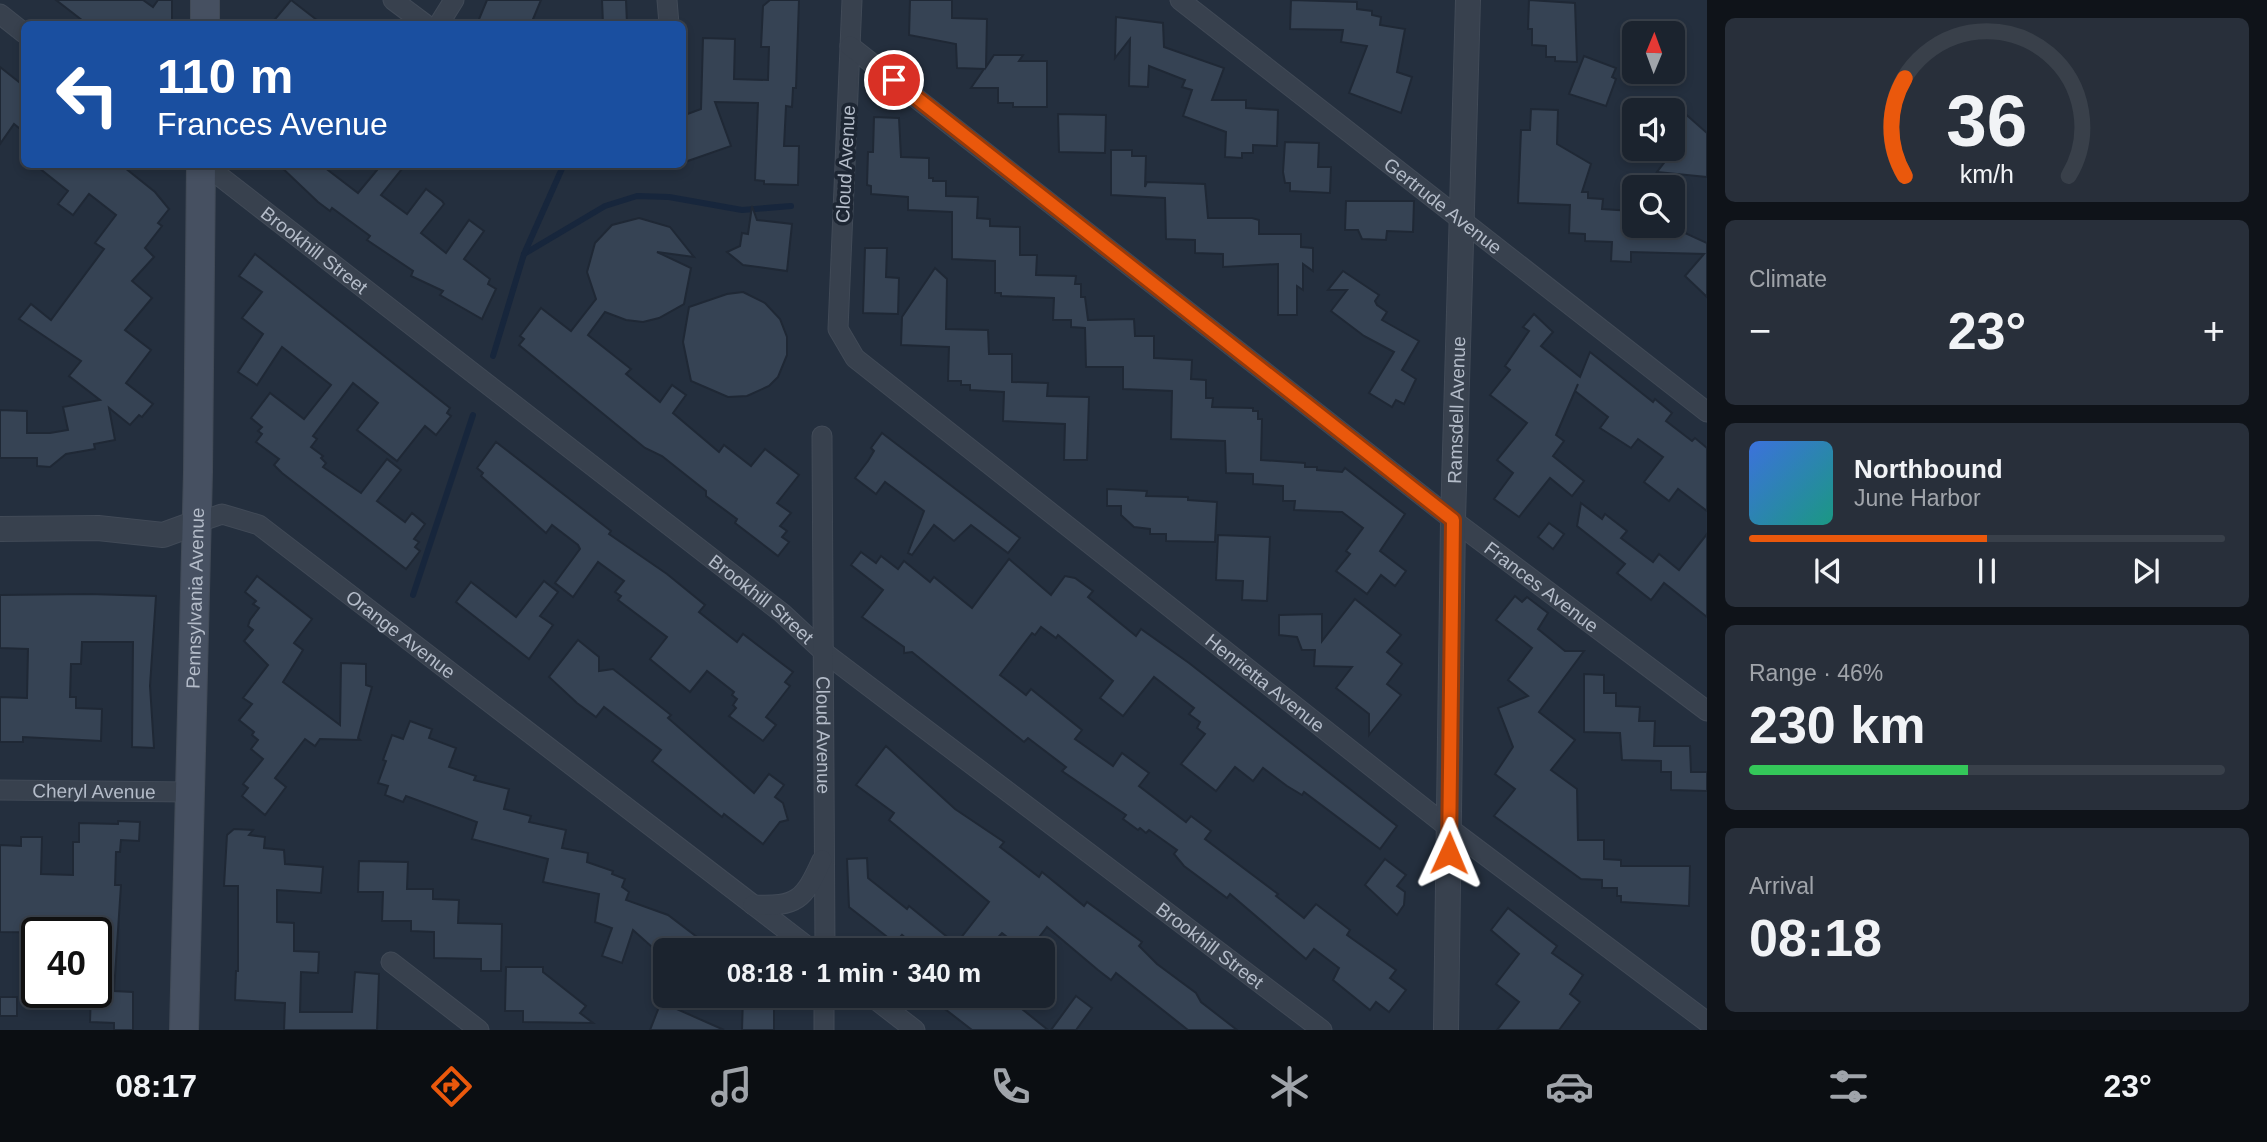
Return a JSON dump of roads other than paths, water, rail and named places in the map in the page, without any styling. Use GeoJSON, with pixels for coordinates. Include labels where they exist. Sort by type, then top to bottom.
{"type":"FeatureCollection","features":[{"type":"Feature","properties":{"kind":"main road"},"geometry":{"type":"LineString","coordinates":[[205,0],[205,21]]}},
{"type":"Feature","properties":{"kind":"main road","name":"Pennsylvania Avenue"},"geometry":{"type":"LineString","coordinates":[[184,1030],[202,168]]}},
{"type":"Feature","properties":{"kind":"street"},"geometry":{"type":"LineString","coordinates":[[394,0],[421,21]]}},
{"type":"Feature","properties":{"kind":"street"},"geometry":{"type":"LineString","coordinates":[[441,21],[454,0]]}},
{"type":"Feature","properties":{"kind":"street"},"geometry":{"type":"LineString","coordinates":[[667,0],[669,21]]}},
{"type":"Feature","properties":{"kind":"street","name":"Cloud Avenue"},"geometry":{"type":"LineString","coordinates":[[838,329],[852,0]]}},
{"type":"Feature","properties":{"kind":"street","name":"Gertrude Avenue"},"geometry":{"type":"LineString","coordinates":[[1180,0],[1707,412]]}},
{"type":"Feature","properties":{"kind":"street","name":"Ramsdell Avenue"},"geometry":{"type":"LineString","coordinates":[[1446,1030],[1453,520],[1468,0]]}},
{"type":"Feature","properties":{"kind":"street"},"geometry":{"type":"LineString","coordinates":[[0,14],[21,31]]}},
{"type":"Feature","properties":{"kind":"street","name":"Frances Avenue"},"geometry":{"type":"LineString","coordinates":[[850,46],[1453,520],[1707,711]]}},
{"type":"Feature","properties":{"kind":"street","name":"Brookhill Street"},"geometry":{"type":"LineString","coordinates":[[207,168],[771,605],[825,653],[1322,1030]]}},
{"type":"Feature","properties":{"kind":"street","name":"Henrietta Avenue"},"geometry":{"type":"LineString","coordinates":[[838,329],[855,358],[874,376],[1450,828],[1707,1022]]}},
{"type":"Feature","properties":{"kind":"street","name":"Cloud Avenue"},"geometry":{"type":"LineString","coordinates":[[822,436],[825,938]]}},
{"type":"Feature","properties":{"kind":"street","name":"Orange Avenue"},"geometry":{"type":"LineString","coordinates":[[0,529],[98,528],[163,535],[222,514],[259,525],[796,938]]}},
{"type":"Feature","properties":{"kind":"street","name":"Cheryl Avenue"},"geometry":{"type":"LineString","coordinates":[[0,790],[189,792]]}},
{"type":"Feature","properties":{"kind":"street"},"geometry":{"type":"LineString","coordinates":[[753,905],[779,906],[796,901],[809,889],[825,853]]}},
{"type":"Feature","properties":{"kind":"street"},"geometry":{"type":"LineString","coordinates":[[391,962],[479,1030]]}},
{"type":"Feature","properties":{"kind":"street"},"geometry":{"type":"LineString","coordinates":[[824,1008],[824,1030]]}},
{"type":"Feature","properties":{"kind":"street"},"geometry":{"type":"LineString","coordinates":[[887,1008],[915,1030]]}},
{"type":"Feature","properties":{"kind":"waterway"},"geometry":{"type":"LineString","coordinates":[[493,356],[524,254],[562,168]]}},
{"type":"Feature","properties":{"kind":"waterway"},"geometry":{"type":"LineString","coordinates":[[524,254],[605,206],[637,196],[669,197],[742,210],[791,206]]}},
{"type":"Feature","properties":{"kind":"waterway"},"geometry":{"type":"LineString","coordinates":[[413,595],[473,415]]}}]}
